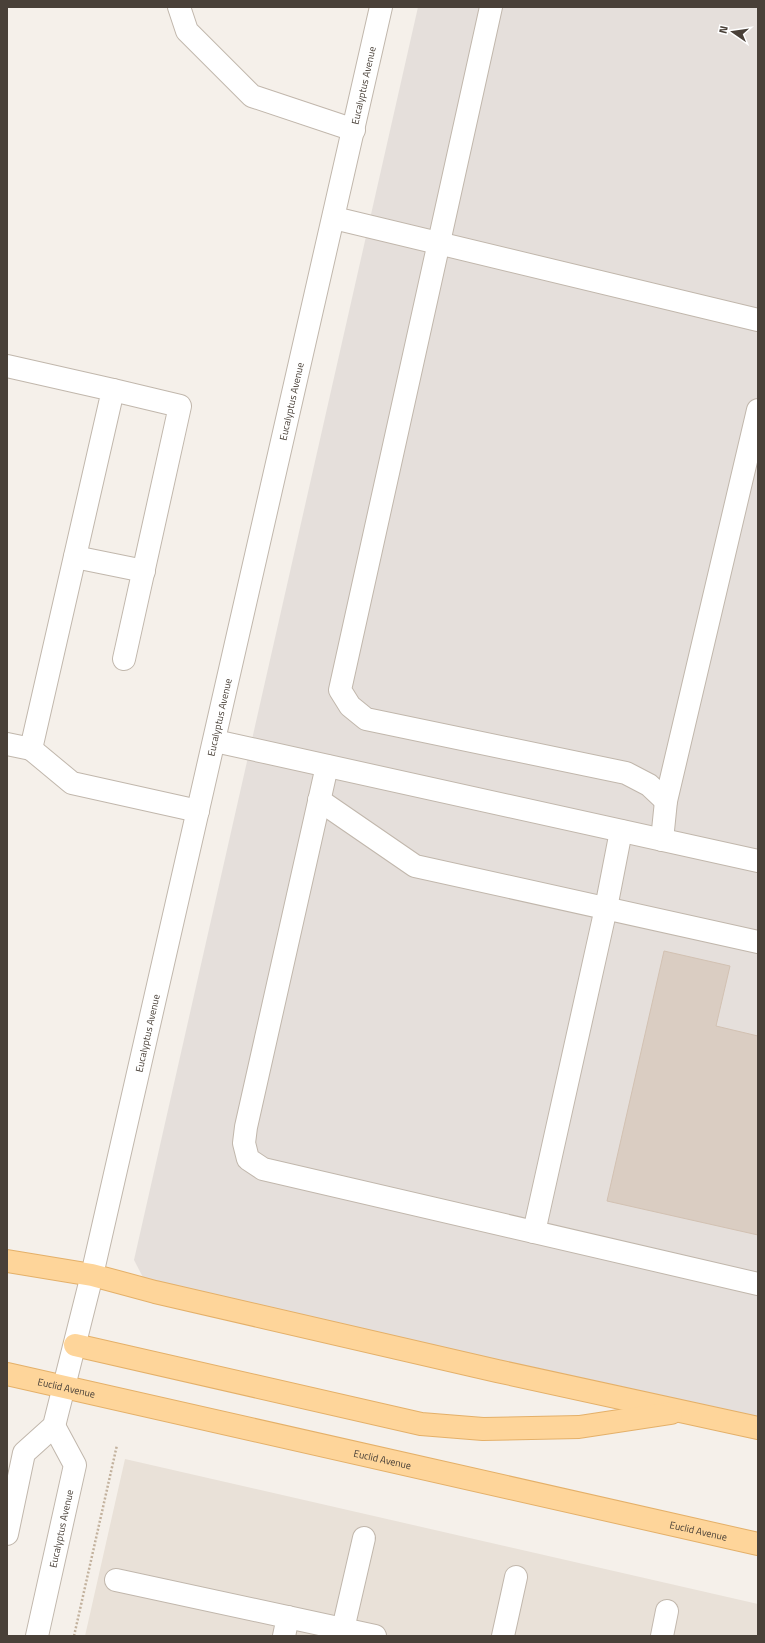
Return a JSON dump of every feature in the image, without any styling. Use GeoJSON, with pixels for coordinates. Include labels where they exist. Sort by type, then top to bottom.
{"type":"FeatureCollection","features":[{"type":"Feature","properties":{"kind":"main road"},"geometry":{"type":"LineString","coordinates":[[7,1261],[92,1276],[155,1292],[481,1367],[758,1428]]}},
{"type":"Feature","properties":{"kind":"main road"},"geometry":{"type":"LineString","coordinates":[[75,1345],[421,1424],[483,1429],[579,1427],[684,1411]]}},
{"type":"Feature","properties":{"kind":"main road","name":"Euclid Avenue"},"geometry":{"type":"LineString","coordinates":[[7,1374],[758,1544]]}},
{"type":"Feature","properties":{"kind":"street"},"geometry":{"type":"LineString","coordinates":[[179,7],[187,31],[252,96],[354,130]]}},
{"type":"Feature","properties":{"kind":"street","name":"Eucalyptus Avenue"},"geometry":{"type":"LineString","coordinates":[[37,1636],[75,1465],[54,1426],[92,1276],[381,7]]}},
{"type":"Feature","properties":{"kind":"street"},"geometry":{"type":"LineString","coordinates":[[491,7],[340,690],[350,706],[366,719],[626,773],[649,785],[666,801]]}},
{"type":"Feature","properties":{"kind":"street"},"geometry":{"type":"LineString","coordinates":[[334,218],[758,320]]}},
{"type":"Feature","properties":{"kind":"street"},"geometry":{"type":"LineString","coordinates":[[7,366],[180,406],[124,660]]}},
{"type":"Feature","properties":{"kind":"street"},"geometry":{"type":"LineString","coordinates":[[31,749],[113,390]]}},
{"type":"Feature","properties":{"kind":"street"},"geometry":{"type":"LineString","coordinates":[[662,840],[666,801],[758,410]]}},
{"type":"Feature","properties":{"kind":"street"},"geometry":{"type":"LineString","coordinates":[[75,557],[144,572]]}},
{"type":"Feature","properties":{"kind":"street"},"geometry":{"type":"LineString","coordinates":[[215,741],[758,861]]}},
{"type":"Feature","properties":{"kind":"street"},"geometry":{"type":"LineString","coordinates":[[7,744],[31,749],[72,783],[198,811]]}},
{"type":"Feature","properties":{"kind":"street"},"geometry":{"type":"LineString","coordinates":[[327,766],[246,1127],[244,1143],[248,1159],[264,1169],[758,1284]]}},
{"type":"Feature","properties":{"kind":"street"},"geometry":{"type":"LineString","coordinates":[[319,800],[415,866],[758,942]]}},
{"type":"Feature","properties":{"kind":"street"},"geometry":{"type":"LineString","coordinates":[[534,1232],[606,908],[621,831]]}},
{"type":"Feature","properties":{"kind":"street"},"geometry":{"type":"LineString","coordinates":[[7,1534],[24,1453],[54,1426]]}},
{"type":"Feature","properties":{"kind":"street"},"geometry":{"type":"LineString","coordinates":[[343,1629],[364,1538]]}},
{"type":"Feature","properties":{"kind":"street"},"geometry":{"type":"LineString","coordinates":[[503,1636],[516,1577]]}},
{"type":"Feature","properties":{"kind":"street"},"geometry":{"type":"LineString","coordinates":[[116,1580],[286,1627],[343,1629],[376,1636]]}},
{"type":"Feature","properties":{"kind":"street"},"geometry":{"type":"LineString","coordinates":[[662,1636],[667,1611]]}},
{"type":"Feature","properties":{"kind":"path"},"geometry":{"type":"LineString","coordinates":[[74,1636],[117,1445]]}},
{"type":"Feature","properties":{"kind":"shaded area"},"geometry":{"type":"Polygon","coordinates":[[[418,7],[758,7],[758,1429],[149,1289],[134,1260],[418,7]]]}},
{"type":"Feature","properties":{"kind":"shaded area"},"geometry":{"type":"Polygon","coordinates":[[[125,1459],[758,1604],[758,1636],[85,1636],[125,1459]]]}},
{"type":"Feature","properties":{"kind":"building"},"geometry":{"type":"Polygon","coordinates":[[[664,951],[730,966],[716,1026],[758,1036],[758,1235],[607,1201],[664,951]]]}}]}
